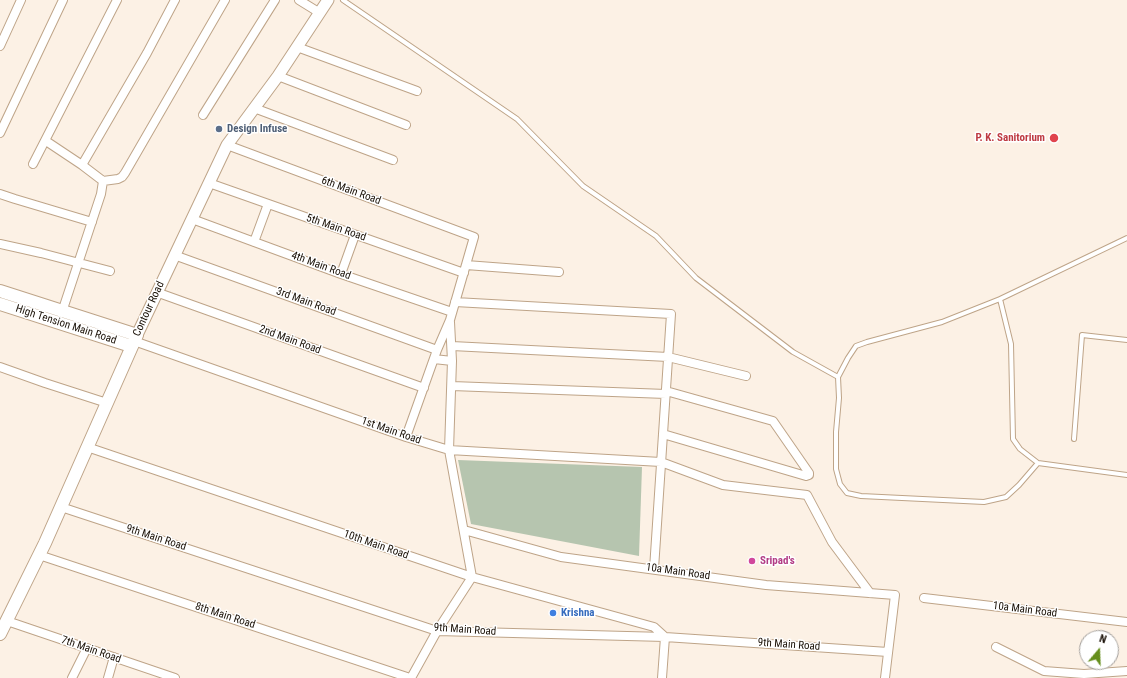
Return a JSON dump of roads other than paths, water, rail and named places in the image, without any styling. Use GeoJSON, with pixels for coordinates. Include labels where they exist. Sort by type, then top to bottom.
{"type":"FeatureCollection","features":[{"type":"Feature","properties":{"kind":"main road"},"geometry":{"type":"LineString","coordinates":[[0,291],[62,312],[134,341]]}},
{"type":"Feature","properties":{"kind":"main road","name":"High Tension Main Road"},"geometry":{"type":"LineString","coordinates":[[0,304],[134,341]]}},
{"type":"Feature","properties":{"kind":"main road","name":"Contour Road"},"geometry":{"type":"LineString","coordinates":[[0,634],[61,507],[134,341]]}},
{"type":"Feature","properties":{"kind":"street"},"geometry":{"type":"LineString","coordinates":[[0,46],[21,0]]}},
{"type":"Feature","properties":{"kind":"street"},"geometry":{"type":"LineString","coordinates":[[0,133],[64,0]]}},
{"type":"Feature","properties":{"kind":"street"},"geometry":{"type":"LineString","coordinates":[[33,164],[118,0]]}},
{"type":"Feature","properties":{"kind":"street"},"geometry":{"type":"LineString","coordinates":[[82,165],[147,53],[175,0]]}},
{"type":"Feature","properties":{"kind":"street"},"geometry":{"type":"LineString","coordinates":[[46,141],[103,181],[122,177],[225,0]]}},
{"type":"Feature","properties":{"kind":"street"},"geometry":{"type":"LineString","coordinates":[[203,114],[275,0]]}},
{"type":"Feature","properties":{"kind":"street"},"geometry":{"type":"LineString","coordinates":[[299,0],[320,13]]}},
{"type":"Feature","properties":{"kind":"street","name":"Contour Road"},"geometry":{"type":"LineString","coordinates":[[134,341],[227,145],[278,76],[328,0]]}},
{"type":"Feature","properties":{"kind":"street"},"geometry":{"type":"LineString","coordinates":[[297,47],[418,91]]}},
{"type":"Feature","properties":{"kind":"street"},"geometry":{"type":"LineString","coordinates":[[278,76],[406,124]]}},
{"type":"Feature","properties":{"kind":"street"},"geometry":{"type":"LineString","coordinates":[[254,108],[393,160]]}},
{"type":"Feature","properties":{"kind":"street","name":"6th Main Road"},"geometry":{"type":"LineString","coordinates":[[227,145],[474,237],[465,269]]}},
{"type":"Feature","properties":{"kind":"street"},"geometry":{"type":"LineString","coordinates":[[62,312],[101,194],[103,181]]}},
{"type":"Feature","properties":{"kind":"street","name":"5th Main Road"},"geometry":{"type":"LineString","coordinates":[[209,183],[356,235],[465,269],[559,272]]}},
{"type":"Feature","properties":{"kind":"street"},"geometry":{"type":"LineString","coordinates":[[0,194],[92,222]]}},
{"type":"Feature","properties":{"kind":"street"},"geometry":{"type":"LineString","coordinates":[[254,242],[268,204]]}},
{"type":"Feature","properties":{"kind":"street","name":"4th Main Road"},"geometry":{"type":"LineString","coordinates":[[192,219],[451,316]]}},
{"type":"Feature","properties":{"kind":"street"},"geometry":{"type":"LineString","coordinates":[[341,274],[356,235]]}},
{"type":"Feature","properties":{"kind":"street"},"geometry":{"type":"LineString","coordinates":[[0,244],[110,271]]}},
{"type":"Feature","properties":{"kind":"street","name":"3rd Main Road"},"geometry":{"type":"LineString","coordinates":[[174,255],[437,350]]}},
{"type":"Feature","properties":{"kind":"street"},"geometry":{"type":"LineString","coordinates":[[406,437],[434,358],[451,316],[465,269]]}},
{"type":"Feature","properties":{"kind":"street","name":"2nd Main Road"},"geometry":{"type":"LineString","coordinates":[[156,292],[424,388]]}},
{"type":"Feature","properties":{"kind":"street"},"geometry":{"type":"LineString","coordinates":[[455,302],[670,314],[654,569]]}},
{"type":"Feature","properties":{"kind":"street"},"geometry":{"type":"LineString","coordinates":[[411,678],[437,631],[472,577],[449,450],[452,386],[451,316]]}},
{"type":"Feature","properties":{"kind":"street","name":"1st Main Road"},"geometry":{"type":"LineString","coordinates":[[134,341],[406,437],[449,450],[661,462],[723,485],[807,495],[832,542],[870,593]]}},
{"type":"Feature","properties":{"kind":"street"},"geometry":{"type":"LineString","coordinates":[[452,346],[668,357],[746,376]]}},
{"type":"Feature","properties":{"kind":"street"},"geometry":{"type":"LineString","coordinates":[[434,358],[452,361]]}},
{"type":"Feature","properties":{"kind":"street"},"geometry":{"type":"LineString","coordinates":[[0,367],[107,403]]}},
{"type":"Feature","properties":{"kind":"street"},"geometry":{"type":"LineString","coordinates":[[452,386],[666,393],[773,421],[809,473],[806,476],[663,434]]}},
{"type":"Feature","properties":{"kind":"street","name":"10th Main Road"},"geometry":{"type":"LineString","coordinates":[[87,447],[472,577],[654,627],[665,637]]}},
{"type":"Feature","properties":{"kind":"street","name":"9th Main Road"},"geometry":{"type":"LineString","coordinates":[[61,507],[437,631],[665,637],[888,652]]}},
{"type":"Feature","properties":{"kind":"street","name":"10a Main Road"},"geometry":{"type":"LineString","coordinates":[[464,530],[561,557],[766,584],[895,595],[888,652]]}},
{"type":"Feature","properties":{"kind":"street","name":"8th Main Road"},"geometry":{"type":"LineString","coordinates":[[39,555],[411,678]]}},
{"type":"Feature","properties":{"kind":"street","name":"10a Main Road"},"geometry":{"type":"LineString","coordinates":[[924,598],[1127,622]]}},
{"type":"Feature","properties":{"kind":"street","name":"7th Main Road"},"geometry":{"type":"LineString","coordinates":[[7,621],[175,678]]}},
{"type":"Feature","properties":{"kind":"street"},"geometry":{"type":"LineString","coordinates":[[662,678],[665,637]]}},
{"type":"Feature","properties":{"kind":"street"},"geometry":{"type":"LineString","coordinates":[[996,647],[1044,671],[1084,674],[1127,671]]}},
{"type":"Feature","properties":{"kind":"street"},"geometry":{"type":"LineString","coordinates":[[72,678],[87,648]]}},
{"type":"Feature","properties":{"kind":"street"},"geometry":{"type":"LineString","coordinates":[[885,678],[888,652]]}},
{"type":"Feature","properties":{"kind":"street"},"geometry":{"type":"LineString","coordinates":[[108,678],[114,657]]}},
{"type":"Feature","properties":{"kind":"lane"},"geometry":{"type":"LineString","coordinates":[[343,0],[517,119],[583,186],[656,236],[696,278],[793,352],[838,377]]}},
{"type":"Feature","properties":{"kind":"lane"},"geometry":{"type":"LineString","coordinates":[[1038,463],[1019,485],[1006,497],[984,502],[861,496],[847,493],[840,484],[836,469],[836,432],[839,398],[838,377],[856,346],[942,322],[1000,299],[1127,238]]}},
{"type":"Feature","properties":{"kind":"lane"},"geometry":{"type":"LineString","coordinates":[[1000,299],[1011,344],[1013,439],[1020,449],[1038,463],[1127,475]]}},
{"type":"Feature","properties":{"kind":"lane"},"geometry":{"type":"LineString","coordinates":[[1074,439],[1082,335],[1127,340]]}},
{"type":"Feature","properties":{"kind":"place","name":"Design Infuse"},"geometry":{"type":"Point","coordinates":[219,129]}},
{"type":"Feature","properties":{"kind":"place","name":"P. K. Sanitorium"},"geometry":{"type":"Point","coordinates":[1054,138]}},
{"type":"Feature","properties":{"kind":"place","name":"Sripad's"},"geometry":{"type":"Point","coordinates":[752,561]}},
{"type":"Feature","properties":{"kind":"place","name":"Krishna"},"geometry":{"type":"Point","coordinates":[553,613]}}]}
